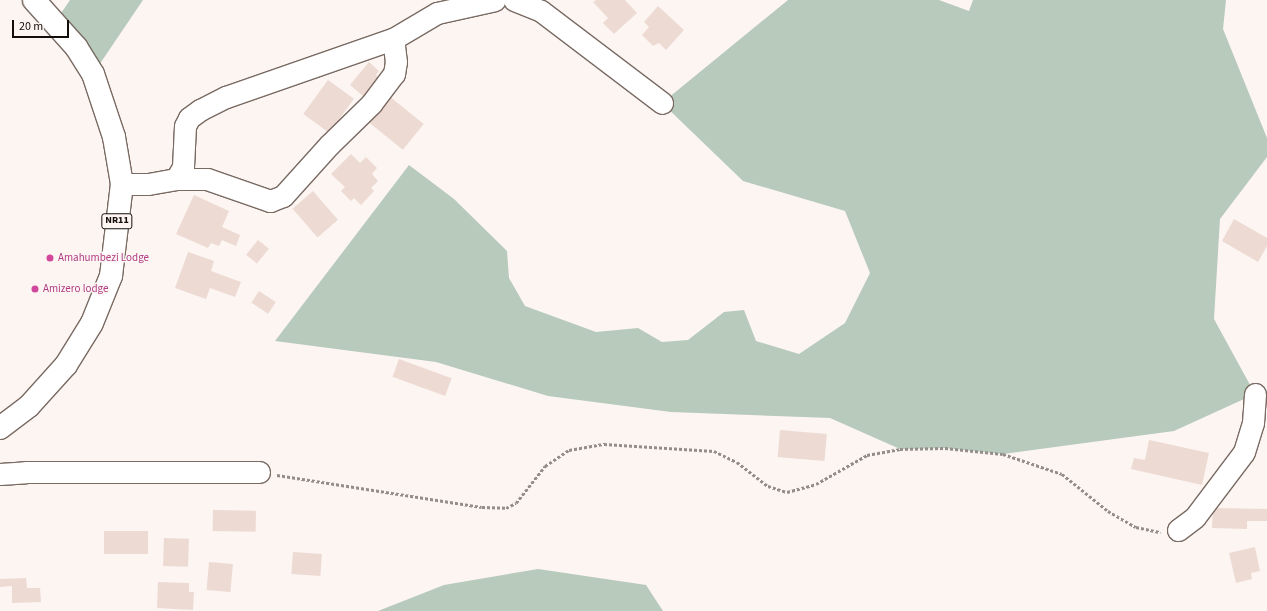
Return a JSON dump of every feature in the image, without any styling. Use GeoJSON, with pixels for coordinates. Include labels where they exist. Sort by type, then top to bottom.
{"type":"FeatureCollection","features":[{"type":"Feature","properties":{"kind":"highway","name":"NR11"},"geometry":{"type":"LineString","coordinates":[[0,428],[29,406],[66,365],[92,323],[111,276],[122,184],[114,137],[93,74],[76,47],[34,0]]}},
{"type":"Feature","properties":{"kind":"street"},"geometry":{"type":"LineString","coordinates":[[176,179],[183,167],[185,126],[189,118],[200,110],[226,97],[393,39],[437,13],[495,0]]}},
{"type":"Feature","properties":{"kind":"street"},"geometry":{"type":"LineString","coordinates":[[514,0],[542,11],[662,103]]}},
{"type":"Feature","properties":{"kind":"street"},"geometry":{"type":"LineString","coordinates":[[122,184],[148,184],[176,179],[207,179],[270,201],[283,196],[329,145],[371,104],[394,74],[396,62],[393,39]]}},
{"type":"Feature","properties":{"kind":"street"},"geometry":{"type":"LineString","coordinates":[[1178,530],[1195,517],[1244,452],[1253,423],[1255,394]]}},
{"type":"Feature","properties":{"kind":"street"},"geometry":{"type":"LineString","coordinates":[[0,474],[26,472],[259,472]]}},
{"type":"Feature","properties":{"kind":"path"},"geometry":{"type":"LineString","coordinates":[[259,472],[482,507],[506,508],[516,502],[545,466],[569,450],[604,444],[714,451],[737,462],[768,486],[787,492],[816,484],[867,455],[900,449],[945,448],[1002,454],[1062,474],[1108,511],[1136,528],[1155,533],[1178,530]]}},
{"type":"Feature","properties":{"kind":"green space"},"geometry":{"type":"Polygon","coordinates":[[[70,0],[143,0],[93,74],[55,22],[70,0]]]}},
{"type":"Feature","properties":{"kind":"green space"},"geometry":{"type":"Polygon","coordinates":[[[788,0],[939,0],[969,11],[973,0],[1226,0],[1223,29],[1267,138],[1267,157],[1220,219],[1214,319],[1255,394],[1174,431],[1003,454],[945,448],[900,449],[830,418],[671,412],[548,396],[436,362],[275,341],[409,165],[454,199],[507,251],[509,278],[525,306],[596,332],[638,328],[662,342],[688,340],[724,312],[744,310],[756,341],[799,354],[845,323],[870,273],[845,211],[743,181],[662,103],[788,0]]]}},
{"type":"Feature","properties":{"kind":"green space"},"geometry":{"type":"Polygon","coordinates":[[[538,569],[646,585],[663,611],[378,611],[444,585],[538,569]]]}},
{"type":"Feature","properties":{"kind":"building"},"geometry":{"type":"Polygon","coordinates":[[[596,0],[625,0],[637,13],[614,34],[603,23],[608,18],[593,2],[596,0]]]}},
{"type":"Feature","properties":{"kind":"building"},"geometry":{"type":"Polygon","coordinates":[[[658,6],[684,30],[666,50],[659,43],[653,46],[642,35],[649,27],[644,22],[658,6]]]}},
{"type":"Feature","properties":{"kind":"building"},"geometry":{"type":"Polygon","coordinates":[[[369,62],[379,71],[376,75],[384,82],[369,101],[350,85],[369,62]]]}},
{"type":"Feature","properties":{"kind":"building"},"geometry":{"type":"Polygon","coordinates":[[[328,80],[354,99],[329,133],[303,114],[328,80]]]}},
{"type":"Feature","properties":{"kind":"building"},"geometry":{"type":"Polygon","coordinates":[[[384,92],[424,124],[403,150],[363,118],[384,92]]]}},
{"type":"Feature","properties":{"kind":"building"},"geometry":{"type":"Polygon","coordinates":[[[351,154],[360,163],[366,157],[377,168],[372,174],[378,181],[371,188],[374,191],[361,205],[354,198],[351,201],[341,191],[345,187],[331,174],[351,154]]]}},
{"type":"Feature","properties":{"kind":"building"},"geometry":{"type":"Polygon","coordinates":[[[313,191],[338,220],[318,237],[293,209],[313,191]]]}},
{"type":"Feature","properties":{"kind":"building"},"geometry":{"type":"Polygon","coordinates":[[[194,195],[229,211],[222,227],[240,235],[236,246],[222,240],[219,246],[211,243],[208,248],[176,234],[194,195]]]}},
{"type":"Feature","properties":{"kind":"building"},"geometry":{"type":"Polygon","coordinates":[[[1234,219],[1267,238],[1267,246],[1258,262],[1222,241],[1234,219]]]}},
{"type":"Feature","properties":{"kind":"building"},"geometry":{"type":"Polygon","coordinates":[[[258,240],[269,249],[257,264],[246,255],[258,240]]]}},
{"type":"Feature","properties":{"kind":"building"},"geometry":{"type":"Polygon","coordinates":[[[188,252],[214,261],[211,271],[241,282],[235,297],[210,288],[206,299],[175,288],[188,252]]]}},
{"type":"Feature","properties":{"kind":"building"},"geometry":{"type":"Polygon","coordinates":[[[259,291],[276,302],[268,314],[251,303],[259,291]]]}},
{"type":"Feature","properties":{"kind":"building"},"geometry":{"type":"Polygon","coordinates":[[[399,359],[452,378],[445,396],[393,377],[399,359]]]}},
{"type":"Feature","properties":{"kind":"building"},"geometry":{"type":"Polygon","coordinates":[[[780,430],[827,434],[824,461],[778,457],[780,430]]]}},
{"type":"Feature","properties":{"kind":"building"},"geometry":{"type":"Polygon","coordinates":[[[1149,440],[1209,453],[1202,485],[1131,469],[1134,458],[1145,460],[1149,440]]]}},
{"type":"Feature","properties":{"kind":"building"},"geometry":{"type":"Polygon","coordinates":[[[1213,508],[1267,509],[1267,521],[1247,521],[1247,529],[1212,528],[1213,508]]]}},
{"type":"Feature","properties":{"kind":"building"},"geometry":{"type":"Polygon","coordinates":[[[213,510],[256,511],[256,532],[213,531],[213,510]]]}},
{"type":"Feature","properties":{"kind":"building"},"geometry":{"type":"Polygon","coordinates":[[[104,531],[148,531],[148,554],[104,554],[104,531]]]}},
{"type":"Feature","properties":{"kind":"building"},"geometry":{"type":"Polygon","coordinates":[[[164,538],[189,539],[188,567],[163,566],[164,538]]]}},
{"type":"Feature","properties":{"kind":"building"},"geometry":{"type":"Polygon","coordinates":[[[1255,547],[1260,571],[1251,573],[1252,579],[1236,583],[1229,553],[1255,547]]]}},
{"type":"Feature","properties":{"kind":"building"},"geometry":{"type":"Polygon","coordinates":[[[293,552],[322,554],[320,576],[291,574],[293,552]]]}},
{"type":"Feature","properties":{"kind":"building"},"geometry":{"type":"Polygon","coordinates":[[[209,562],[233,564],[230,592],[207,590],[209,562]]]}},
{"type":"Feature","properties":{"kind":"building"},"geometry":{"type":"Polygon","coordinates":[[[26,578],[27,588],[40,588],[41,602],[12,603],[12,586],[0,587],[0,579],[26,578]]]}},
{"type":"Feature","properties":{"kind":"building"},"geometry":{"type":"Polygon","coordinates":[[[158,582],[189,583],[189,592],[194,592],[193,610],[157,608],[158,582]]]}},
{"type":"Feature","properties":{"kind":"place","name":"Amahumbezi Lodge"},"geometry":{"type":"Point","coordinates":[50,258]}},
{"type":"Feature","properties":{"kind":"place","name":"Amizero lodge"},"geometry":{"type":"Point","coordinates":[35,289]}}]}
